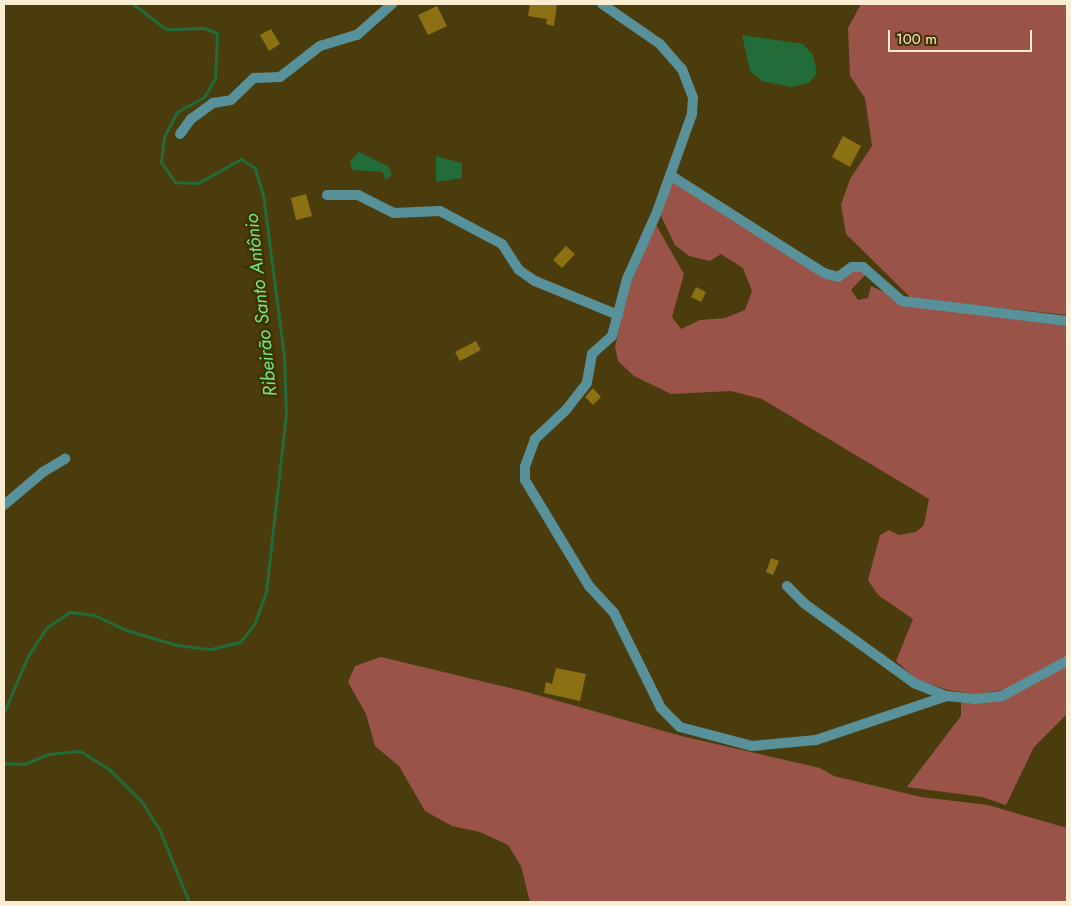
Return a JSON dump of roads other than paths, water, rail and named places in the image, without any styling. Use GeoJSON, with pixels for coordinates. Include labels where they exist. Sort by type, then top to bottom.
{"type":"FeatureCollection","features":[{"type":"Feature","properties":{"kind":"street"},"geometry":{"type":"LineString","coordinates":[[180,134],[190,120],[213,103],[231,100],[254,78],[280,76],[320,46],[357,35],[392,4]]}},
{"type":"Feature","properties":{"kind":"street"},"geometry":{"type":"LineString","coordinates":[[602,4],[660,44],[689,83],[692,114],[670,175],[627,278],[612,336],[592,354],[587,383],[568,409],[535,439],[525,467],[525,480],[588,586],[614,613],[661,708],[680,727],[752,746],[816,740],[947,696]]}},
{"type":"Feature","properties":{"kind":"street"},"geometry":{"type":"LineString","coordinates":[[670,175],[824,273],[838,277],[852,267],[863,267],[902,301],[919,305],[1067,321]]}},
{"type":"Feature","properties":{"kind":"street"},"geometry":{"type":"LineString","coordinates":[[327,195],[358,195],[394,213],[440,210],[502,244],[519,270],[535,281],[618,316]]}},
{"type":"Feature","properties":{"kind":"street"},"geometry":{"type":"LineString","coordinates":[[4,505],[43,472],[65,459]]}},
{"type":"Feature","properties":{"kind":"street"},"geometry":{"type":"LineString","coordinates":[[787,586],[805,604],[914,684],[947,696],[974,699],[1002,696],[1067,661]]}},
{"type":"Feature","properties":{"kind":"waterway","name":"Ribeirão Santo Antônio"},"geometry":{"type":"LineString","coordinates":[[4,712],[28,656],[46,628],[70,612],[94,615],[129,631],[177,645],[211,649],[240,642],[254,625],[266,592],[286,414],[284,356],[263,195],[255,168],[241,159],[198,183],[175,182],[161,162],[164,137],[177,112],[204,97],[215,79],[217,33],[204,28],[166,29],[133,4]]}},
{"type":"Feature","properties":{"kind":"waterway","name":"Ribeirão Santo Antônio"},"geometry":{"type":"LineString","coordinates":[[4,763],[24,764],[49,754],[80,751],[109,769],[142,802],[160,831],[189,902]]}}]}
